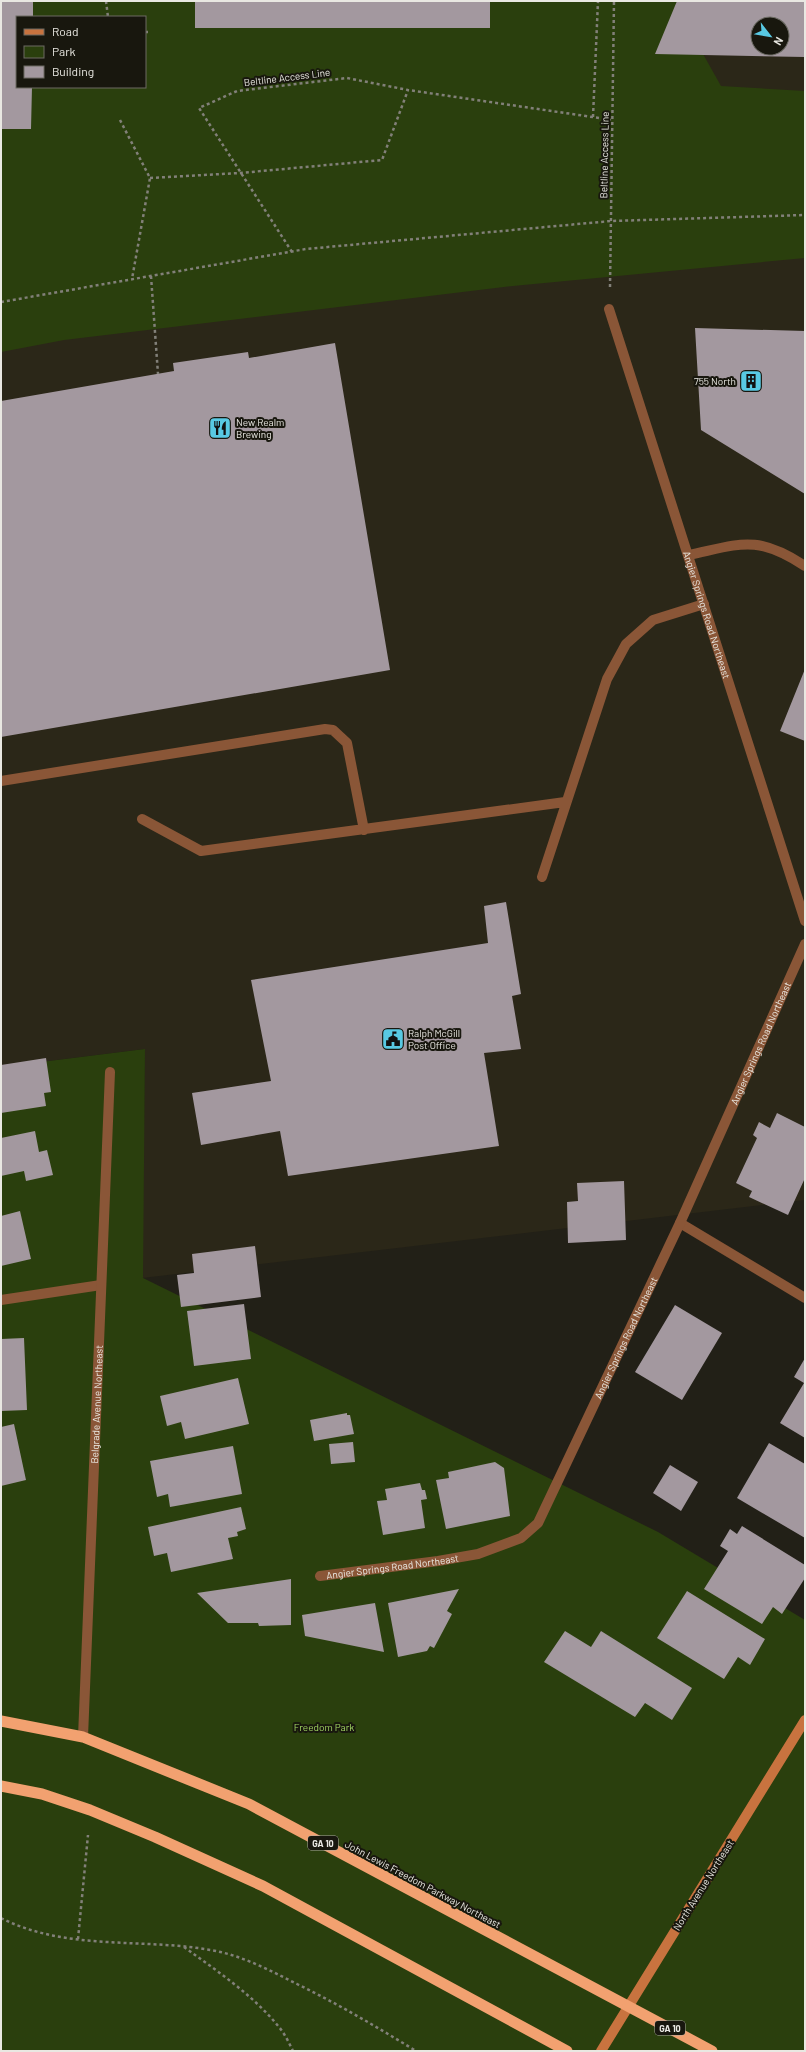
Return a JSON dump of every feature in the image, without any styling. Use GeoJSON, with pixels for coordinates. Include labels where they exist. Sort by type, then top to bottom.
{"type":"FeatureCollection","features":[{"type":"Feature","properties":{"kind":"highway","name":"John Lewis Freedom Parkway Northeast"},"geometry":{"type":"LineString","coordinates":[[1,1721],[83,1737],[249,1804],[537,1958],[629,2005],[712,2051]]}},
{"type":"Feature","properties":{"kind":"highway"},"geometry":{"type":"LineString","coordinates":[[1,1786],[42,1794],[90,1810],[155,1837],[263,1886],[567,2051]]}},
{"type":"Feature","properties":{"kind":"main road","name":"North Avenue Northeast"},"geometry":{"type":"LineString","coordinates":[[601,2051],[805,1720]]}},
{"type":"Feature","properties":{"kind":"street","name":"Angier Springs Road Northeast"},"geometry":{"type":"LineString","coordinates":[[609,309],[805,921]]}},
{"type":"Feature","properties":{"kind":"street"},"geometry":{"type":"LineString","coordinates":[[688,555],[745,543],[762,545],[786,554],[805,566]]}},
{"type":"Feature","properties":{"kind":"street"},"geometry":{"type":"LineString","coordinates":[[542,877],[565,802],[607,679],[626,644],[653,620],[704,604]]}},
{"type":"Feature","properties":{"kind":"street"},"geometry":{"type":"LineString","coordinates":[[1,781],[333,730],[347,743],[364,830]]}},
{"type":"Feature","properties":{"kind":"street"},"geometry":{"type":"LineString","coordinates":[[142,819],[201,851],[565,802]]}},
{"type":"Feature","properties":{"kind":"street","name":"Angier Springs Road Northeast"},"geometry":{"type":"LineString","coordinates":[[320,1576],[438,1561],[478,1554],[521,1538],[538,1523],[680,1224],[805,944]]}},
{"type":"Feature","properties":{"kind":"street","name":"Belgrade Avenue Northeast"},"geometry":{"type":"LineString","coordinates":[[83,1737],[110,1072]]}},
{"type":"Feature","properties":{"kind":"street"},"geometry":{"type":"LineString","coordinates":[[680,1224],[805,1298]]}},
{"type":"Feature","properties":{"kind":"street"},"geometry":{"type":"LineString","coordinates":[[1,1300],[101,1285]]}},
{"type":"Feature","properties":{"kind":"path"},"geometry":{"type":"LineString","coordinates":[[106,1],[108,16]]}},
{"type":"Feature","properties":{"kind":"path","name":"Beltline Access Line"},"geometry":{"type":"LineString","coordinates":[[292,252],[199,108],[237,91],[347,78],[408,90],[593,117],[598,1]]}},
{"type":"Feature","properties":{"kind":"path","name":"Beltline Access Line"},"geometry":{"type":"LineString","coordinates":[[609,309],[614,75],[614,1]]}},
{"type":"Feature","properties":{"kind":"path"},"geometry":{"type":"LineString","coordinates":[[150,178],[240,173],[382,160],[408,90]]}},
{"type":"Feature","properties":{"kind":"path"},"geometry":{"type":"LineString","coordinates":[[593,117],[613,120]]}},
{"type":"Feature","properties":{"kind":"path"},"geometry":{"type":"LineString","coordinates":[[120,120],[150,178],[132,279]]}},
{"type":"Feature","properties":{"kind":"path"},"geometry":{"type":"LineString","coordinates":[[1,302],[292,252],[611,221],[805,215]]}},
{"type":"Feature","properties":{"kind":"path"},"geometry":{"type":"LineString","coordinates":[[151,276],[158,374]]}},
{"type":"Feature","properties":{"kind":"path"},"geometry":{"type":"LineString","coordinates":[[78,1939],[90,1810]]}},
{"type":"Feature","properties":{"kind":"path"},"geometry":{"type":"LineString","coordinates":[[1,1918],[27,1929],[54,1936],[106,1943],[183,1947],[215,1951],[259,1965],[328,1999],[416,2051]]}},
{"type":"Feature","properties":{"kind":"path"},"geometry":{"type":"LineString","coordinates":[[183,1947],[224,1976],[257,2003],[280,2028],[293,2051]]}},
{"type":"Feature","properties":{"kind":"shaded area"},"geometry":{"type":"Polygon","coordinates":[[[1,1],[805,1],[805,1200],[142,1278],[145,1049],[1,1067],[1,1]]]}},
{"type":"Feature","properties":{"kind":"green space"},"geometry":{"type":"Polygon","coordinates":[[[33,1],[195,1],[196,28],[489,28],[490,1],[701,1],[689,29],[721,86],[805,91],[805,258],[513,286],[64,340],[1,352],[1,129],[31,88],[146,88],[146,16],[33,16],[33,1]]]}},
{"type":"Feature","properties":{"kind":"green space","name":"Freedom Park"},"geometry":{"type":"Polygon","coordinates":[[[145,1049],[143,1278],[658,1532],[805,1620],[805,2051],[1,2051],[1,1067],[145,1049]]]}},
{"type":"Feature","properties":{"kind":"building"},"geometry":{"type":"Polygon","coordinates":[[[1,1],[33,1],[33,16],[16,16],[16,88],[32,88],[31,129],[1,129],[1,1]]]}},
{"type":"Feature","properties":{"kind":"building"},"geometry":{"type":"Polygon","coordinates":[[[195,1],[490,1],[490,28],[195,28],[195,1]]]}},
{"type":"Feature","properties":{"kind":"building"},"geometry":{"type":"Polygon","coordinates":[[[677,1],[805,1],[805,57],[755,56],[790,56],[790,16],[750,16],[750,56],[655,54],[677,1]]]}},
{"type":"Feature","properties":{"kind":"building","name":"755 North"},"geometry":{"type":"Polygon","coordinates":[[[695,328],[805,331],[805,494],[701,430],[695,328]]]}},
{"type":"Feature","properties":{"kind":"building"},"geometry":{"type":"Polygon","coordinates":[[[335,343],[390,670],[1,737],[1,401],[174,371],[173,363],[248,352],[249,358],[335,343]]]}},
{"type":"Feature","properties":{"kind":"building"},"geometry":{"type":"Polygon","coordinates":[[[805,669],[805,741],[780,731],[805,669]]]}},
{"type":"Feature","properties":{"kind":"building"},"geometry":{"type":"Polygon","coordinates":[[[506,902],[521,994],[512,996],[521,1049],[484,1053],[499,1146],[288,1176],[280,1131],[201,1145],[192,1093],[271,1081],[251,980],[488,943],[484,906],[506,902]]]}},
{"type":"Feature","properties":{"kind":"building"},"geometry":{"type":"Polygon","coordinates":[[[46,1058],[51,1092],[44,1093],[46,1106],[1,1113],[1,1065],[46,1058]]]}},
{"type":"Feature","properties":{"kind":"building"},"geometry":{"type":"Polygon","coordinates":[[[777,1113],[805,1127],[805,1178],[788,1215],[749,1197],[752,1191],[736,1183],[757,1138],[753,1135],[759,1122],[770,1128],[777,1113]]]}},
{"type":"Feature","properties":{"kind":"building"},"geometry":{"type":"Polygon","coordinates":[[[35,1131],[39,1152],[47,1150],[53,1175],[26,1181],[24,1171],[1,1176],[1,1138],[35,1131]]]}},
{"type":"Feature","properties":{"kind":"building"},"geometry":{"type":"Polygon","coordinates":[[[624,1181],[626,1240],[568,1243],[567,1202],[578,1201],[577,1183],[624,1181]]]}},
{"type":"Feature","properties":{"kind":"building"},"geometry":{"type":"Polygon","coordinates":[[[20,1211],[31,1259],[1,1266],[1,1216],[20,1211]]]}},
{"type":"Feature","properties":{"kind":"building"},"geometry":{"type":"Polygon","coordinates":[[[255,1246],[261,1297],[181,1307],[177,1275],[194,1273],[192,1254],[255,1246]]]}},
{"type":"Feature","properties":{"kind":"building"},"geometry":{"type":"Polygon","coordinates":[[[244,1304],[251,1359],[194,1366],[187,1311],[244,1304]]]}},
{"type":"Feature","properties":{"kind":"building"},"geometry":{"type":"Polygon","coordinates":[[[675,1305],[722,1333],[682,1400],[635,1372],[675,1305]]]}},
{"type":"Feature","properties":{"kind":"building"},"geometry":{"type":"Polygon","coordinates":[[[24,1338],[27,1410],[1,1411],[1,1339],[24,1338]]]}},
{"type":"Feature","properties":{"kind":"building"},"geometry":{"type":"Polygon","coordinates":[[[805,1358],[805,1438],[780,1423],[804,1383],[794,1377],[805,1358]]]}},
{"type":"Feature","properties":{"kind":"building"},"geometry":{"type":"Polygon","coordinates":[[[238,1378],[249,1424],[185,1439],[181,1422],[167,1426],[160,1396],[238,1378]]]}},
{"type":"Feature","properties":{"kind":"building"},"geometry":{"type":"Polygon","coordinates":[[[347,1413],[347,1415],[350,1415],[354,1434],[314,1441],[310,1420],[347,1413]]]}},
{"type":"Feature","properties":{"kind":"building"},"geometry":{"type":"Polygon","coordinates":[[[14,1424],[26,1480],[1,1486],[1,1427],[14,1424]]]}},
{"type":"Feature","properties":{"kind":"building"},"geometry":{"type":"Polygon","coordinates":[[[353,1442],[355,1462],[331,1464],[329,1444],[353,1442]]]}},
{"type":"Feature","properties":{"kind":"building"},"geometry":{"type":"Polygon","coordinates":[[[769,1443],[805,1464],[805,1538],[737,1498],[769,1443]]]}},
{"type":"Feature","properties":{"kind":"building"},"geometry":{"type":"Polygon","coordinates":[[[233,1446],[242,1494],[170,1507],[168,1494],[157,1497],[150,1461],[233,1446]]]}},
{"type":"Feature","properties":{"kind":"building"},"geometry":{"type":"Polygon","coordinates":[[[495,1462],[504,1468],[510,1516],[446,1529],[436,1480],[449,1478],[448,1472],[495,1462]]]}},
{"type":"Feature","properties":{"kind":"building"},"geometry":{"type":"Polygon","coordinates":[[[670,1465],[698,1482],[681,1511],[653,1493],[670,1465]]]}},
{"type":"Feature","properties":{"kind":"building"},"geometry":{"type":"Polygon","coordinates":[[[420,1483],[422,1490],[425,1490],[427,1499],[421,1500],[425,1528],[383,1535],[377,1501],[387,1500],[385,1489],[420,1483]]]}},
{"type":"Feature","properties":{"kind":"building"},"geometry":{"type":"Polygon","coordinates":[[[241,1507],[246,1529],[237,1532],[238,1536],[228,1538],[233,1559],[171,1572],[167,1553],[154,1556],[148,1527],[241,1507]]]}},
{"type":"Feature","properties":{"kind":"building"},"geometry":{"type":"Polygon","coordinates":[[[742,1526],[805,1565],[805,1578],[782,1614],[773,1607],[762,1624],[704,1589],[728,1551],[720,1546],[730,1529],[737,1534],[742,1526]]]}},
{"type":"Feature","properties":{"kind":"building"},"geometry":{"type":"Polygon","coordinates":[[[291,1579],[291,1625],[259,1626],[258,1623],[228,1623],[197,1593],[291,1579]]]}},
{"type":"Feature","properties":{"kind":"building"},"geometry":{"type":"Polygon","coordinates":[[[459,1589],[447,1611],[452,1614],[434,1648],[430,1646],[427,1651],[398,1657],[388,1603],[459,1589]]]}},
{"type":"Feature","properties":{"kind":"building"},"geometry":{"type":"Polygon","coordinates":[[[687,1591],[765,1639],[750,1665],[738,1657],[724,1679],[657,1638],[687,1591]]]}},
{"type":"Feature","properties":{"kind":"building"},"geometry":{"type":"Polygon","coordinates":[[[375,1603],[384,1652],[305,1636],[302,1615],[375,1603]]]}},
{"type":"Feature","properties":{"kind":"building"},"geometry":{"type":"Polygon","coordinates":[[[565,1631],[591,1647],[601,1631],[692,1688],[672,1720],[645,1703],[635,1717],[544,1662],[565,1631]]]}},
{"type":"Feature","properties":{"kind":"place","name":"755 North"},"geometry":{"type":"Point","coordinates":[751,381]}},
{"type":"Feature","properties":{"kind":"place","name":"New Realm Brewing"},"geometry":{"type":"Point","coordinates":[220,428]}},
{"type":"Feature","properties":{"kind":"place","name":"Ralph McGill Post Office"},"geometry":{"type":"Point","coordinates":[393,1039]}}]}
